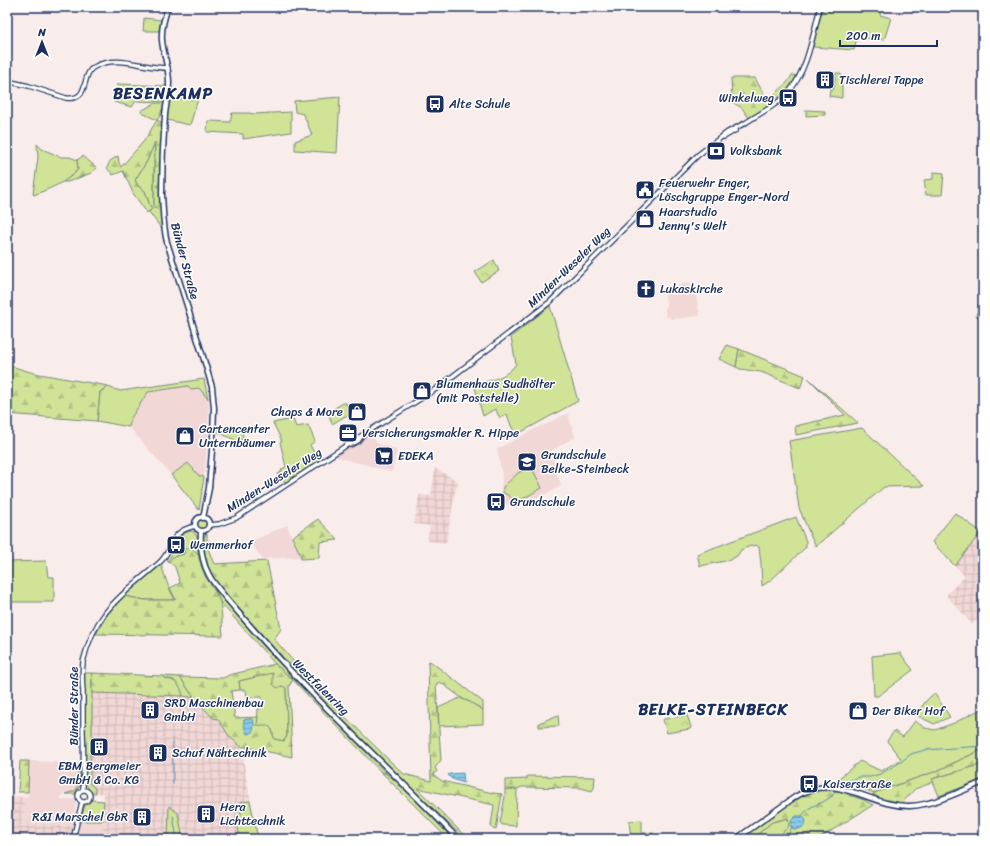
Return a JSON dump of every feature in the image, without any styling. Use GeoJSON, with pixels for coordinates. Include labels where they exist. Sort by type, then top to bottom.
{"type":"FeatureCollection","features":[{"type":"Feature","properties":{"kind":"main road","name":"Bünder Straße"},"geometry":{"type":"LineString","coordinates":[[168,7],[164,17],[162,35],[168,68],[162,170],[162,208],[164,230],[167,242],[212,387],[214,408],[211,466],[209,488],[203,518]]}},
{"type":"Feature","properties":{"kind":"main road"},"geometry":{"type":"LineString","coordinates":[[199,518],[203,518],[207,519],[209,525],[206,530],[201,531],[198,530],[195,524],[199,518]]}},
{"type":"Feature","properties":{"kind":"main road","name":"Westfalenring"},"geometry":{"type":"LineString","coordinates":[[201,531],[201,549],[208,575],[237,611],[280,660],[458,839]]}},
{"type":"Feature","properties":{"kind":"main road"},"geometry":{"type":"LineString","coordinates":[[736,839],[803,793],[816,788],[836,788],[892,805],[909,806],[934,802],[983,782]]}},
{"type":"Feature","properties":{"kind":"street","name":"Minden-Weseler Weg"},"geometry":{"type":"LineString","coordinates":[[209,525],[219,524],[236,518],[347,445],[358,441],[361,436],[436,389],[550,302],[698,155],[728,132],[745,123],[782,98],[795,84],[804,67],[820,7]]}},
{"type":"Feature","properties":{"kind":"street"},"geometry":{"type":"LineString","coordinates":[[7,81],[71,99],[80,95],[84,90],[92,68],[102,63],[115,61],[168,68]]}},
{"type":"Feature","properties":{"kind":"street","name":"Bünder Straße"},"geometry":{"type":"LineString","coordinates":[[83,789],[84,740],[82,675],[83,662],[87,648],[105,613],[116,600],[128,588],[161,561],[174,538],[179,533],[184,529],[195,526]]}},
{"type":"Feature","properties":{"kind":"street"},"geometry":{"type":"LineString","coordinates":[[74,839],[82,802],[78,796],[79,792],[86,789],[90,796],[87,801],[82,802]]}},
{"type":"Feature","properties":{"kind":"shaded area"},"geometry":{"type":"Polygon","coordinates":[[[693,282],[700,316],[672,319],[670,319],[670,317],[666,317],[665,308],[667,306],[664,292],[668,291],[668,289],[693,282]]]}},
{"type":"Feature","properties":{"kind":"shaded area"},"geometry":{"type":"Polygon","coordinates":[[[188,386],[199,388],[208,399],[207,447],[204,477],[199,476],[188,463],[171,475],[129,427],[131,418],[148,392],[188,386]]]}},
{"type":"Feature","properties":{"kind":"shaded area","name":"Grundschule Belke-Steinbeck"},"geometry":{"type":"Polygon","coordinates":[[[568,413],[575,437],[551,451],[561,486],[516,509],[501,501],[502,474],[497,449],[568,413]]]}},
{"type":"Feature","properties":{"kind":"shaded area"},"geometry":{"type":"Polygon","coordinates":[[[365,430],[369,432],[377,443],[397,450],[392,472],[337,457],[333,452],[365,430]]]}},
{"type":"Feature","properties":{"kind":"shaded area"},"geometry":{"type":"Polygon","coordinates":[[[435,468],[459,482],[456,488],[446,543],[427,541],[430,526],[414,524],[419,495],[431,496],[435,468]]]}},
{"type":"Feature","properties":{"kind":"shaded area"},"geometry":{"type":"Polygon","coordinates":[[[955,513],[983,534],[983,615],[972,624],[947,596],[947,594],[965,576],[933,542],[955,513]]]}},
{"type":"Feature","properties":{"kind":"shaded area"},"geometry":{"type":"Polygon","coordinates":[[[287,525],[301,557],[262,559],[250,542],[287,525]]]}},
{"type":"Feature","properties":{"kind":"shaded area"},"geometry":{"type":"Polygon","coordinates":[[[92,693],[183,696],[194,698],[213,718],[218,719],[229,736],[241,747],[259,839],[183,839],[178,813],[169,806],[168,839],[100,839],[104,794],[96,793],[94,787],[90,785],[90,754],[92,754],[92,693]]]}},
{"type":"Feature","properties":{"kind":"shaded area"},"geometry":{"type":"Polygon","coordinates":[[[29,761],[79,763],[77,788],[75,791],[65,793],[60,797],[61,799],[74,799],[76,802],[73,826],[23,824],[25,797],[28,796],[29,761]]]}},
{"type":"Feature","properties":{"kind":"shaded area"},"geometry":{"type":"Polygon","coordinates":[[[7,796],[25,797],[23,824],[73,826],[71,839],[7,839],[7,796]]]}},
{"type":"Feature","properties":{"kind":"shaded area"},"geometry":{"type":"Polygon","coordinates":[[[80,821],[102,821],[100,839],[76,839],[80,821]]]}},
{"type":"Feature","properties":{"kind":"green space"},"geometry":{"type":"Polygon","coordinates":[[[823,7],[852,9],[852,7],[881,7],[880,15],[891,18],[884,40],[857,37],[854,50],[813,47],[823,7]]]}},
{"type":"Feature","properties":{"kind":"green space"},"geometry":{"type":"Polygon","coordinates":[[[144,18],[161,20],[159,31],[143,31],[144,18]]]}},
{"type":"Feature","properties":{"kind":"green space"},"geometry":{"type":"Polygon","coordinates":[[[836,73],[840,73],[842,76],[842,98],[829,96],[830,89],[833,90],[836,73]]]}},
{"type":"Feature","properties":{"kind":"green space"},"geometry":{"type":"Polygon","coordinates":[[[792,75],[798,76],[783,95],[769,106],[749,118],[742,108],[732,102],[731,78],[755,78],[767,100],[778,92],[792,75]]]}},
{"type":"Feature","properties":{"kind":"green space"},"geometry":{"type":"Polygon","coordinates":[[[118,84],[166,86],[164,102],[136,101],[132,107],[114,102],[118,84]]]}},
{"type":"Feature","properties":{"kind":"green space"},"geometry":{"type":"Polygon","coordinates":[[[340,97],[337,153],[295,150],[295,141],[312,135],[303,114],[295,112],[294,101],[340,97]]]}},
{"type":"Feature","properties":{"kind":"green space"},"geometry":{"type":"Polygon","coordinates":[[[169,99],[198,99],[190,125],[167,120],[169,99]]]}},
{"type":"Feature","properties":{"kind":"green space"},"geometry":{"type":"Polygon","coordinates":[[[155,103],[164,103],[160,116],[157,120],[142,113],[141,111],[155,103]]]}},
{"type":"Feature","properties":{"kind":"green space"},"geometry":{"type":"Polygon","coordinates":[[[806,110],[825,111],[825,115],[806,116],[806,110]]]}},
{"type":"Feature","properties":{"kind":"green space"},"geometry":{"type":"Polygon","coordinates":[[[291,112],[291,132],[243,139],[243,134],[207,132],[208,121],[230,122],[232,113],[254,114],[291,112]]]}},
{"type":"Feature","properties":{"kind":"green space"},"geometry":{"type":"Polygon","coordinates":[[[157,120],[163,123],[160,182],[161,209],[154,207],[155,142],[147,161],[135,180],[138,186],[145,191],[150,206],[153,208],[147,213],[133,193],[123,171],[113,175],[107,168],[110,161],[118,156],[121,167],[144,141],[157,120]]]}},
{"type":"Feature","properties":{"kind":"green space"},"geometry":{"type":"Polygon","coordinates":[[[155,140],[154,206],[161,209],[161,228],[149,212],[153,208],[150,206],[145,191],[138,186],[135,180],[147,161],[155,140]]]}},
{"type":"Feature","properties":{"kind":"green space"},"geometry":{"type":"Polygon","coordinates":[[[37,144],[42,149],[61,157],[70,157],[77,160],[78,169],[63,182],[34,195],[38,157],[37,144]]]}},
{"type":"Feature","properties":{"kind":"green space"},"geometry":{"type":"Polygon","coordinates":[[[83,156],[97,168],[91,173],[68,182],[63,182],[78,169],[77,160],[83,156]]]}},
{"type":"Feature","properties":{"kind":"green space"},"geometry":{"type":"Polygon","coordinates":[[[933,172],[944,173],[942,195],[926,195],[924,180],[933,179],[933,172]]]}},
{"type":"Feature","properties":{"kind":"green space"},"geometry":{"type":"Polygon","coordinates":[[[494,260],[499,271],[481,282],[475,272],[494,260]]]}},
{"type":"Feature","properties":{"kind":"green space"},"geometry":{"type":"Polygon","coordinates":[[[983,289],[983,317],[976,316],[983,289]]]}},
{"type":"Feature","properties":{"kind":"green space"},"geometry":{"type":"Polygon","coordinates":[[[550,306],[578,401],[516,435],[507,414],[500,418],[495,409],[483,416],[474,384],[486,382],[503,376],[512,369],[516,364],[511,337],[550,306]]]}},
{"type":"Feature","properties":{"kind":"green space"},"geometry":{"type":"Polygon","coordinates":[[[727,345],[739,349],[736,367],[719,359],[727,345]]]}},
{"type":"Feature","properties":{"kind":"green space"},"geometry":{"type":"Polygon","coordinates":[[[739,349],[805,376],[800,388],[761,372],[736,367],[739,349]]]}},
{"type":"Feature","properties":{"kind":"green space"},"geometry":{"type":"Polygon","coordinates":[[[7,365],[34,373],[108,386],[100,392],[97,421],[7,414],[7,365]]]}},
{"type":"Feature","properties":{"kind":"green space"},"geometry":{"type":"Polygon","coordinates":[[[808,378],[858,423],[796,435],[795,426],[845,415],[808,378]]]}},
{"type":"Feature","properties":{"kind":"green space"},"geometry":{"type":"Polygon","coordinates":[[[204,379],[208,399],[199,388],[191,389],[188,386],[148,392],[131,418],[129,427],[97,421],[100,392],[108,387],[120,391],[204,379]]]}},
{"type":"Feature","properties":{"kind":"green space"},"geometry":{"type":"Polygon","coordinates":[[[343,403],[346,403],[349,414],[332,424],[328,412],[343,403]]]}},
{"type":"Feature","properties":{"kind":"green space"},"geometry":{"type":"Polygon","coordinates":[[[293,419],[296,427],[308,425],[315,441],[310,445],[319,462],[285,482],[277,475],[286,467],[280,442],[282,441],[273,423],[293,419]]]}},
{"type":"Feature","properties":{"kind":"green space"},"geometry":{"type":"Polygon","coordinates":[[[862,428],[924,486],[884,487],[816,546],[799,508],[789,441],[862,428]]]}},
{"type":"Feature","properties":{"kind":"green space"},"geometry":{"type":"Polygon","coordinates":[[[216,429],[242,429],[243,436],[241,443],[218,432],[216,429]]]}},
{"type":"Feature","properties":{"kind":"green space"},"geometry":{"type":"Polygon","coordinates":[[[188,463],[199,476],[204,477],[199,510],[171,475],[188,463]]]}},
{"type":"Feature","properties":{"kind":"green space"},"geometry":{"type":"Polygon","coordinates":[[[531,466],[542,488],[517,502],[503,492],[503,487],[518,473],[531,466]]]}},
{"type":"Feature","properties":{"kind":"green space"},"geometry":{"type":"Polygon","coordinates":[[[955,513],[981,532],[955,566],[932,542],[955,513]]]}},
{"type":"Feature","properties":{"kind":"green space"},"geometry":{"type":"Polygon","coordinates":[[[796,517],[806,541],[806,547],[771,580],[762,586],[759,547],[756,545],[741,550],[737,556],[730,560],[700,566],[697,554],[796,517]]]}},
{"type":"Feature","properties":{"kind":"green space"},"geometry":{"type":"Polygon","coordinates":[[[202,519],[207,524],[202,529],[197,524],[202,519]]]}},
{"type":"Feature","properties":{"kind":"green space"},"geometry":{"type":"Polygon","coordinates":[[[318,519],[338,540],[320,542],[319,558],[301,559],[292,537],[318,519]]]}},
{"type":"Feature","properties":{"kind":"green space"},"geometry":{"type":"Polygon","coordinates":[[[190,531],[194,532],[196,536],[198,536],[198,554],[192,548],[184,554],[173,557],[168,562],[167,561],[181,536],[190,531]]]}},
{"type":"Feature","properties":{"kind":"green space"},"geometry":{"type":"Polygon","coordinates":[[[207,534],[207,546],[214,564],[267,561],[281,629],[274,639],[307,679],[404,774],[431,781],[428,662],[430,661],[483,702],[483,710],[463,699],[440,682],[436,684],[441,760],[435,768],[437,771],[434,775],[442,781],[502,794],[496,830],[491,826],[494,805],[417,788],[468,839],[465,839],[330,707],[275,649],[216,582],[208,568],[204,553],[203,537],[207,534]]]}},
{"type":"Feature","properties":{"kind":"green space"},"geometry":{"type":"Polygon","coordinates":[[[185,548],[192,548],[198,554],[206,578],[219,599],[223,636],[96,634],[107,615],[124,596],[145,600],[175,600],[170,588],[180,583],[175,567],[169,561],[173,557],[184,554],[185,548]]]}},
{"type":"Feature","properties":{"kind":"green space"},"geometry":{"type":"Polygon","coordinates":[[[46,561],[48,577],[54,577],[54,602],[7,602],[7,562],[46,561]]]}},
{"type":"Feature","properties":{"kind":"green space"},"geometry":{"type":"Polygon","coordinates":[[[161,565],[174,600],[145,600],[124,596],[161,565]]]}},
{"type":"Feature","properties":{"kind":"green space"},"geometry":{"type":"Polygon","coordinates":[[[214,588],[282,666],[387,774],[381,772],[293,680],[275,664],[220,602],[214,588]]]}},
{"type":"Feature","properties":{"kind":"green space"},"geometry":{"type":"Polygon","coordinates":[[[900,653],[913,670],[878,696],[874,696],[872,656],[900,653]]]}},
{"type":"Feature","properties":{"kind":"green space"},"geometry":{"type":"Polygon","coordinates":[[[275,664],[293,680],[289,686],[292,757],[241,747],[229,736],[218,719],[213,718],[194,698],[180,677],[223,678],[229,675],[275,664]],[[273,673],[239,681],[240,690],[231,691],[235,718],[258,717],[257,725],[268,725],[272,730],[274,739],[284,741],[287,736],[286,688],[282,686],[277,688],[273,684],[273,673]]]}},
{"type":"Feature","properties":{"kind":"green space"},"geometry":{"type":"Polygon","coordinates":[[[274,672],[274,679],[282,686],[286,687],[287,736],[284,741],[274,739],[272,730],[257,725],[258,709],[262,708],[262,697],[247,697],[246,690],[240,690],[239,681],[274,672]]]}},
{"type":"Feature","properties":{"kind":"green space"},"geometry":{"type":"Polygon","coordinates":[[[85,673],[92,673],[92,754],[90,754],[90,784],[94,787],[96,793],[90,790],[86,782],[85,673]]]}},
{"type":"Feature","properties":{"kind":"green space"},"geometry":{"type":"Polygon","coordinates":[[[92,673],[163,676],[164,678],[172,680],[179,685],[183,696],[92,693],[92,673]]]}},
{"type":"Feature","properties":{"kind":"green space"},"geometry":{"type":"Polygon","coordinates":[[[163,676],[180,677],[194,698],[183,696],[174,680],[164,678],[163,676]]]}},
{"type":"Feature","properties":{"kind":"green space"},"geometry":{"type":"Polygon","coordinates":[[[934,693],[950,717],[934,724],[916,715],[925,702],[934,693]]]}},
{"type":"Feature","properties":{"kind":"green space"},"geometry":{"type":"Polygon","coordinates":[[[460,698],[483,710],[483,724],[439,726],[438,708],[460,698]]]}},
{"type":"Feature","properties":{"kind":"green space"},"geometry":{"type":"Polygon","coordinates":[[[983,708],[983,749],[937,771],[874,793],[839,778],[860,761],[881,771],[901,759],[887,741],[894,731],[903,737],[915,721],[925,728],[935,730],[954,723],[983,708]]]}},
{"type":"Feature","properties":{"kind":"green space"},"geometry":{"type":"Polygon","coordinates":[[[558,715],[559,726],[539,727],[539,723],[558,715]]]}},
{"type":"Feature","properties":{"kind":"green space"},"geometry":{"type":"Polygon","coordinates":[[[687,715],[691,727],[690,729],[667,733],[663,721],[664,719],[687,715]]]}},
{"type":"Feature","properties":{"kind":"green space"},"geometry":{"type":"Polygon","coordinates":[[[983,749],[983,762],[979,765],[932,779],[934,782],[915,789],[902,803],[882,799],[872,795],[937,771],[983,749]]]}},
{"type":"Feature","properties":{"kind":"green space"},"geometry":{"type":"Polygon","coordinates":[[[20,761],[29,761],[28,792],[18,792],[20,761]]]}},
{"type":"Feature","properties":{"kind":"green space"},"geometry":{"type":"Polygon","coordinates":[[[983,762],[983,779],[939,796],[932,779],[979,765],[983,762]]]}},
{"type":"Feature","properties":{"kind":"green space"},"geometry":{"type":"Polygon","coordinates":[[[79,763],[80,785],[75,794],[65,794],[75,791],[77,788],[79,763]]]}},
{"type":"Feature","properties":{"kind":"green space"},"geometry":{"type":"Polygon","coordinates":[[[381,772],[387,774],[397,782],[453,839],[448,839],[381,772]]]}},
{"type":"Feature","properties":{"kind":"green space"},"geometry":{"type":"Polygon","coordinates":[[[527,776],[595,777],[594,788],[592,791],[581,788],[522,787],[517,789],[505,789],[505,780],[527,779],[527,776]]]}},
{"type":"Feature","properties":{"kind":"green space"},"geometry":{"type":"Polygon","coordinates":[[[505,789],[517,789],[516,826],[503,825],[500,823],[505,789]]]}},
{"type":"Feature","properties":{"kind":"green space"},"geometry":{"type":"Polygon","coordinates":[[[821,790],[835,790],[846,793],[873,805],[818,839],[776,839],[789,826],[788,818],[772,822],[752,839],[739,839],[797,798],[806,793],[821,790]]]}},
{"type":"Feature","properties":{"kind":"green space"},"geometry":{"type":"Polygon","coordinates":[[[91,800],[104,801],[102,821],[80,821],[85,805],[91,800]]]}},
{"type":"Feature","properties":{"kind":"green space"},"geometry":{"type":"Polygon","coordinates":[[[250,801],[258,839],[240,839],[236,817],[241,816],[240,802],[250,801]]]}},
{"type":"Feature","properties":{"kind":"green space"},"geometry":{"type":"Polygon","coordinates":[[[169,806],[178,813],[183,839],[168,839],[169,806]]]}},
{"type":"Feature","properties":{"kind":"green space"},"geometry":{"type":"Polygon","coordinates":[[[788,818],[789,826],[776,839],[752,839],[772,822],[788,818]]]}},
{"type":"Feature","properties":{"kind":"green space"},"geometry":{"type":"Polygon","coordinates":[[[642,820],[642,833],[653,833],[654,839],[631,839],[629,821],[642,820]]]}},
{"type":"Feature","properties":{"kind":"water"},"geometry":{"type":"Polygon","coordinates":[[[253,719],[254,725],[253,731],[248,735],[244,728],[244,720],[253,719]]]}},
{"type":"Feature","properties":{"kind":"water"},"geometry":{"type":"Polygon","coordinates":[[[463,773],[464,783],[452,779],[448,775],[449,774],[463,773]]]}},
{"type":"Feature","properties":{"kind":"water"},"geometry":{"type":"Polygon","coordinates":[[[796,816],[803,816],[806,821],[803,827],[795,830],[791,827],[791,821],[796,816]]]}},
{"type":"Feature","properties":{"kind":"waterway"},"geometry":{"type":"LineString","coordinates":[[173,739],[173,784]]}},
{"type":"Feature","properties":{"kind":"waterway"},"geometry":{"type":"LineString","coordinates":[[840,787],[847,781],[860,777],[870,777],[880,774],[901,762],[911,754],[925,750],[983,746]]}},
{"type":"Feature","properties":{"kind":"waterway"},"geometry":{"type":"LineString","coordinates":[[801,817],[808,809],[831,797],[838,789]]}},
{"type":"Feature","properties":{"kind":"waterway"},"geometry":{"type":"LineString","coordinates":[[173,816],[177,839]]}},
{"type":"Feature","properties":{"kind":"waterway"},"geometry":{"type":"LineString","coordinates":[[784,839],[788,836],[792,826]]}},
{"type":"Feature","properties":{"kind":"place","name":"Tischlerei Tappe"},"geometry":{"type":"Point","coordinates":[825,80]}},
{"type":"Feature","properties":{"kind":"place","name":"Winkelweg"},"geometry":{"type":"Point","coordinates":[788,98]}},
{"type":"Feature","properties":{"kind":"place","name":"Alte Schule"},"geometry":{"type":"Point","coordinates":[435,104]}},
{"type":"Feature","properties":{"kind":"place","name":"Volksbank"},"geometry":{"type":"Point","coordinates":[716,151]}},
{"type":"Feature","properties":{"kind":"place","name":"Feuerwehr Enger, Löschgruppe Enger-Nord"},"geometry":{"type":"Point","coordinates":[645,190]}},
{"type":"Feature","properties":{"kind":"place","name":"Haarstudio Jenny's Welt"},"geometry":{"type":"Point","coordinates":[645,219]}},
{"type":"Feature","properties":{"kind":"place","name":"Lukaskirche"},"geometry":{"type":"Point","coordinates":[646,289]}},
{"type":"Feature","properties":{"kind":"place","name":"Blumenhaus Sudhölter (mit Poststelle)"},"geometry":{"type":"Point","coordinates":[422,391]}},
{"type":"Feature","properties":{"kind":"place","name":"Chaps & More"},"geometry":{"type":"Point","coordinates":[357,412]}},
{"type":"Feature","properties":{"kind":"place","name":"Versicherungsmakler R. Hippe"},"geometry":{"type":"Point","coordinates":[348,433]}},
{"type":"Feature","properties":{"kind":"place","name":"Gartencenter Unternbäumer"},"geometry":{"type":"Point","coordinates":[185,436]}},
{"type":"Feature","properties":{"kind":"place","name":"EDEKA"},"geometry":{"type":"Point","coordinates":[384,456]}},
{"type":"Feature","properties":{"kind":"place","name":"Grundschule Belke-Steinbeck"},"geometry":{"type":"Point","coordinates":[527,462]}},
{"type":"Feature","properties":{"kind":"place","name":"Grundschule"},"geometry":{"type":"Point","coordinates":[496,502]}},
{"type":"Feature","properties":{"kind":"place","name":"Wemmerhof"},"geometry":{"type":"Point","coordinates":[176,545]}},
{"type":"Feature","properties":{"kind":"place","name":"SRD Maschinenbau GmbH"},"geometry":{"type":"Point","coordinates":[150,710]}},
{"type":"Feature","properties":{"kind":"place","name":"Der Biker Hof"},"geometry":{"type":"Point","coordinates":[858,711]}},
{"type":"Feature","properties":{"kind":"place","name":"EBM Bergmeier GmbH & Co. KG"},"geometry":{"type":"Point","coordinates":[99,747]}},
{"type":"Feature","properties":{"kind":"place","name":"Schuf Nähtechnik"},"geometry":{"type":"Point","coordinates":[158,753]}},
{"type":"Feature","properties":{"kind":"place","name":"Kaiserstraße"},"geometry":{"type":"Point","coordinates":[809,784]}},
{"type":"Feature","properties":{"kind":"place","name":"Hera Lichttechnik"},"geometry":{"type":"Point","coordinates":[206,814]}},
{"type":"Feature","properties":{"kind":"place","name":"R&I Marschel GbR"},"geometry":{"type":"Point","coordinates":[142,817]}},
{"type":"Feature","properties":{"kind":"district","name":"BESENKAMP"},"geometry":{"type":"Point","coordinates":[163,93]}},
{"type":"Feature","properties":{"kind":"district","name":"BELKE-STEINBECK"},"geometry":{"type":"Point","coordinates":[713,709]}}]}
